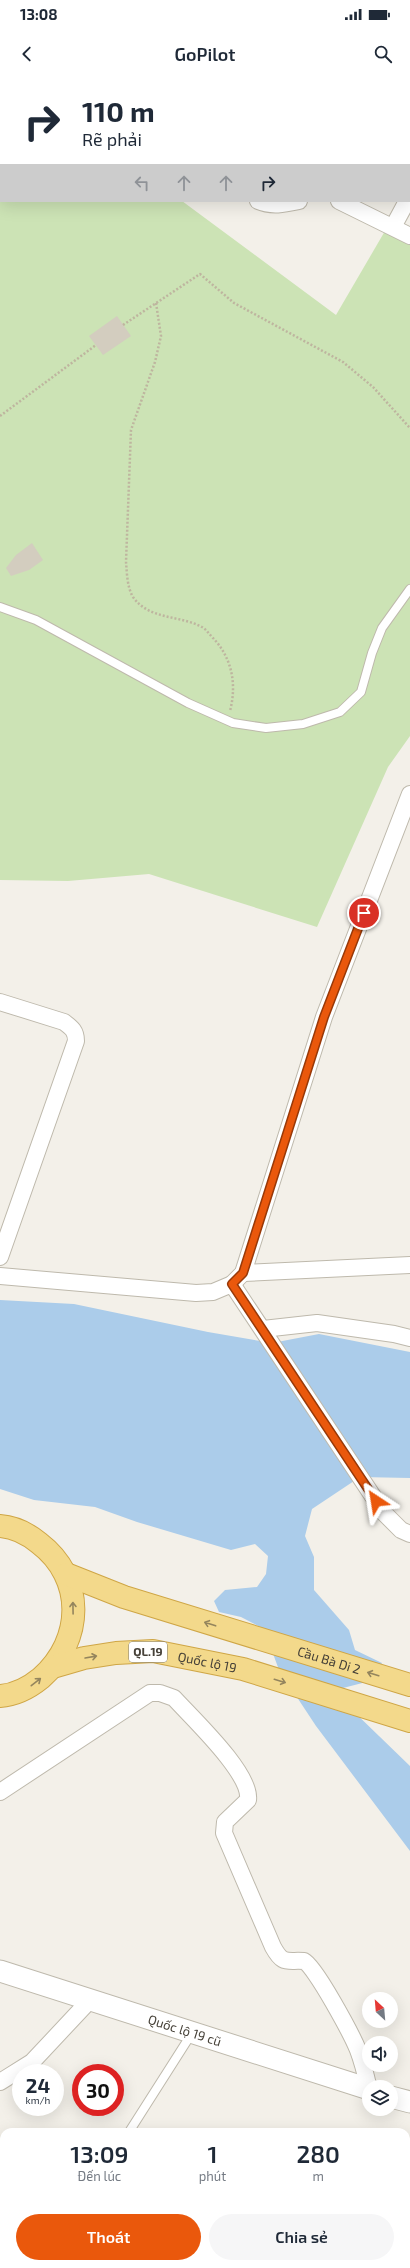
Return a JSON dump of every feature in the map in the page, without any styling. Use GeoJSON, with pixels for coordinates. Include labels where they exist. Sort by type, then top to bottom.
{"type":"FeatureCollection","features":[{"type":"Feature","properties":{"kind":"highway"},"geometry":{"type":"LineString","coordinates":[[0,1526],[28,1535],[50,1551],[66,1574],[73,1598],[73,1622],[66,1646],[53,1667],[32,1685],[7,1696],[0,1696]]}},
{"type":"Feature","properties":{"kind":"highway","name":"Cầu Bà Di 2"},"geometry":{"type":"LineString","coordinates":[[66,1574],[110,1592],[247,1636],[410,1685]]}},
{"type":"Feature","properties":{"kind":"highway","name":"Quốc lộ 19"},"geometry":{"type":"LineString","coordinates":[[53,1667],[84,1658],[116,1653],[153,1651],[243,1669],[404,1719]]}},
{"type":"Feature","properties":{"kind":"street"},"geometry":{"type":"LineString","coordinates":[[261,202],[266,204],[281,205],[294,202]]}},
{"type":"Feature","properties":{"kind":"street"},"geometry":{"type":"LineString","coordinates":[[341,202],[410,236]]}},
{"type":"Feature","properties":{"kind":"street"},"geometry":{"type":"LineString","coordinates":[[393,227],[406,202]]}},
{"type":"Feature","properties":{"kind":"street"},"geometry":{"type":"LineString","coordinates":[[410,794],[324,1017],[238,1279],[263,1329],[384,1513],[401,1530],[410,1534]]}},
{"type":"Feature","properties":{"kind":"street"},"geometry":{"type":"LineString","coordinates":[[0,1002],[64,1022],[72,1028],[76,1034],[76,1041],[0,1257]]}},
{"type":"Feature","properties":{"kind":"street"},"geometry":{"type":"LineString","coordinates":[[0,1276],[196,1293],[213,1292],[238,1279],[410,1265]]}},
{"type":"Feature","properties":{"kind":"street"},"geometry":{"type":"LineString","coordinates":[[263,1329],[317,1323],[394,1334],[410,1338]]}},
{"type":"Feature","properties":{"kind":"street"},"geometry":{"type":"LineString","coordinates":[[0,1792],[146,1696],[160,1693],[174,1698],[237,1767],[246,1785],[248,1800],[242,1808],[224,1822],[224,1833],[273,1947],[281,1959],[289,1962],[304,1961],[312,1968],[349,2032],[357,2050],[366,2080]]}},
{"type":"Feature","properties":{"kind":"street","name":"Quốc lộ 19 cũ"},"geometry":{"type":"LineString","coordinates":[[0,1971],[362,2087]]}},
{"type":"Feature","properties":{"kind":"street"},"geometry":{"type":"LineString","coordinates":[[0,2082],[32,2062],[91,1999]]}},
{"type":"Feature","properties":{"kind":"lane"},"geometry":{"type":"LineString","coordinates":[[0,607],[36,620],[188,703],[227,721],[266,728],[303,724],[340,712],[361,692],[372,653],[382,628],[410,589]]}},
{"type":"Feature","properties":{"kind":"lane"},"geometry":{"type":"LineString","coordinates":[[132,2128],[192,2032]]}},
{"type":"Feature","properties":{"kind":"path"},"geometry":{"type":"LineString","coordinates":[[123,325],[200,274],[234,303],[343,362],[373,387],[410,428]]}},
{"type":"Feature","properties":{"kind":"path"},"geometry":{"type":"LineString","coordinates":[[156,303],[161,336],[155,362],[131,430],[126,562],[128,582],[134,597],[149,612],[203,628],[223,648],[233,670],[232,702],[227,721]]}},
{"type":"Feature","properties":{"kind":"path"},"geometry":{"type":"LineString","coordinates":[[0,416],[96,345]]}},
{"type":"Feature","properties":{"kind":"green space"},"geometry":{"type":"Polygon","coordinates":[[[0,202],[183,202],[336,315],[385,231],[410,245],[410,736],[388,767],[317,927],[149,874],[68,881],[0,880],[0,202]]]}},
{"type":"Feature","properties":{"kind":"water"},"geometry":{"type":"Polygon","coordinates":[[[0,1300],[74,1304],[208,1332],[272,1343],[319,1334],[410,1352],[410,1478],[360,1477],[312,1509],[305,1536],[314,1557],[314,1590],[349,1630],[355,1650],[382,1663],[374,1680],[343,1688],[348,1706],[410,1766],[410,1851],[316,1726],[279,1670],[264,1629],[241,1617],[219,1612],[214,1601],[225,1590],[257,1587],[266,1574],[268,1556],[255,1544],[231,1550],[137,1522],[95,1507],[34,1500],[0,1489],[0,1300]]]}},
{"type":"Feature","properties":{"kind":"building"},"geometry":{"type":"Polygon","coordinates":[[[117,316],[131,336],[103,355],[89,336],[117,316]]]}},
{"type":"Feature","properties":{"kind":"building"},"geometry":{"type":"Polygon","coordinates":[[[32,543],[43,560],[29,570],[11,576],[6,568],[16,555],[32,543]]]}},
{"type":"Feature","properties":{"kind":"route"},"geometry":{"type":"LineString","coordinates":[[364,913],[324,1017],[243,1273],[232,1284],[376,1501]]}}]}
